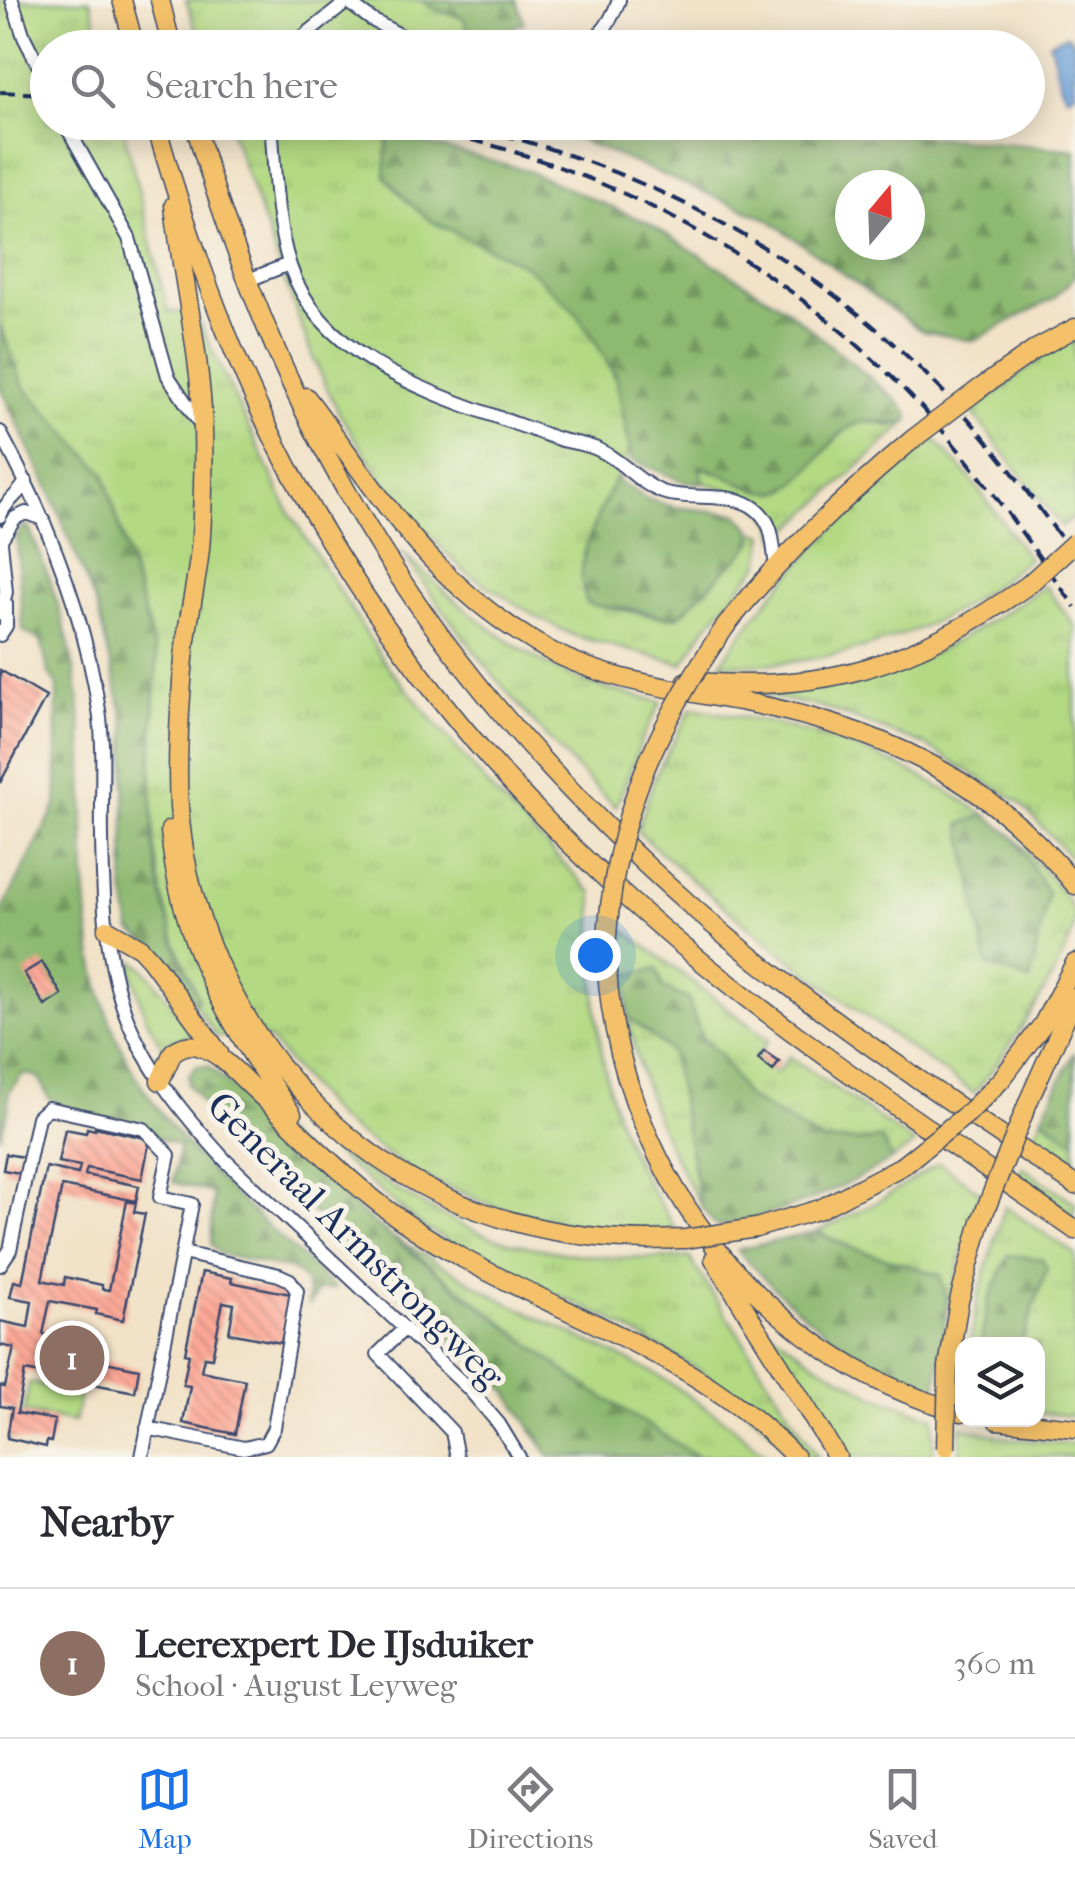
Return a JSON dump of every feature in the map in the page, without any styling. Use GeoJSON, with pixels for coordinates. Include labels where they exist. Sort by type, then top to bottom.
{"type":"FeatureCollection","features":[{"type":"Feature","properties":{"kind":"highway"},"geometry":{"type":"LineString","coordinates":[[122,0],[130,30]]}},
{"type":"Feature","properties":{"kind":"highway"},"geometry":{"type":"LineString","coordinates":[[160,0],[168,30]]}},
{"type":"Feature","properties":{"kind":"highway"},"geometry":{"type":"LineString","coordinates":[[161,140],[222,324],[289,468],[372,606],[414,666],[492,762],[575,850],[692,954],[801,1038],[1075,1230]]}},
{"type":"Feature","properties":{"kind":"highway"},"geometry":{"type":"LineString","coordinates":[[199,140],[246,281],[284,369],[349,500],[437,635],[511,727],[584,806],[691,906],[806,997],[1075,1186]]}},
{"type":"Feature","properties":{"kind":"highway"},"geometry":{"type":"LineString","coordinates":[[170,170],[203,429],[201,538],[185,650],[179,808],[191,888],[222,975],[271,1055],[323,1114],[388,1164],[451,1200],[504,1220],[558,1232],[647,1240],[702,1237],[756,1228],[820,1209],[902,1166],[953,1127],[1001,1080],[1043,1024],[1075,963]]}},
{"type":"Feature","properties":{"kind":"highway"},"geometry":{"type":"LineString","coordinates":[[955,1410],[892,1389],[809,1341],[733,1271],[697,1222],[662,1162],[632,1087],[611,1010],[606,949],[612,877],[632,800],[667,717],[725,627],[776,567],[913,439],[978,388],[1075,328]]}},
{"type":"Feature","properties":{"kind":"highway"},"geometry":{"type":"LineString","coordinates":[[284,369],[370,488],[442,572],[491,613],[538,644],[627,681],[805,716],[902,747],[993,802],[1025,830],[1075,885]]}},
{"type":"Feature","properties":{"kind":"highway"},"geometry":{"type":"LineString","coordinates":[[591,667],[723,684],[804,682],[900,658],[943,640],[1028,585],[1075,542]]}},
{"type":"Feature","properties":{"kind":"highway"},"geometry":{"type":"LineString","coordinates":[[185,650],[174,692],[168,807],[178,888],[193,940],[233,1028],[297,1121],[348,1176]]}},
{"type":"Feature","properties":{"kind":"highway"},"geometry":{"type":"LineString","coordinates":[[107,929],[140,948],[151,960],[210,1044],[237,1074]]}},
{"type":"Feature","properties":{"kind":"highway"},"geometry":{"type":"LineString","coordinates":[[947,1453],[948,1367],[959,1300],[980,1221],[1075,997]]}},
{"type":"Feature","properties":{"kind":"highway"},"geometry":{"type":"LineString","coordinates":[[160,1080],[173,1052],[192,1044],[213,1053],[405,1223],[453,1252],[665,1358],[742,1409],[795,1457]]}},
{"type":"Feature","properties":{"kind":"highway"},"geometry":{"type":"LineString","coordinates":[[697,1222],[719,1272],[836,1457]]}},
{"type":"Feature","properties":{"kind":"street"},"geometry":{"type":"LineString","coordinates":[[12,0],[30,48]]}},
{"type":"Feature","properties":{"kind":"street"},"geometry":{"type":"LineString","coordinates":[[311,30],[346,1],[390,30]]}},
{"type":"Feature","properties":{"kind":"street"},"geometry":{"type":"LineString","coordinates":[[605,30],[619,1]]}},
{"type":"Feature","properties":{"kind":"street"},"geometry":{"type":"LineString","coordinates":[[74,140],[129,238],[168,376],[203,429]]}},
{"type":"Feature","properties":{"kind":"street"},"geometry":{"type":"LineString","coordinates":[[273,140],[278,216],[290,264],[297,283],[345,344],[407,381],[599,450],[664,492],[735,498],[750,504],[762,514],[770,530],[776,567]]}},
{"type":"Feature","properties":{"kind":"street"},"geometry":{"type":"LineString","coordinates":[[246,281],[290,264]]}},
{"type":"Feature","properties":{"kind":"street","name":"Generaal Armstrongweg"},"geometry":{"type":"LineString","coordinates":[[0,432],[26,481],[26,497],[44,519],[78,612],[98,710],[107,929],[122,1005],[160,1080],[194,1126],[226,1161],[468,1388],[499,1424],[519,1457]]}},
{"type":"Feature","properties":{"kind":"street"},"geometry":{"type":"LineString","coordinates":[[0,516],[8,502],[26,497],[26,513]]}},
{"type":"Feature","properties":{"kind":"street"},"geometry":{"type":"LineString","coordinates":[[0,635],[6,626],[1,535],[15,518],[26,513],[44,519]]}},
{"type":"Feature","properties":{"kind":"street"},"geometry":{"type":"LineString","coordinates":[[0,614],[6,592]]}},
{"type":"Feature","properties":{"kind":"street"},"geometry":{"type":"LineString","coordinates":[[0,1265],[10,1250],[38,1116],[48,1108],[144,1129],[169,1155],[160,1197],[192,1204],[142,1457]]}},
{"type":"Feature","properties":{"kind":"street"},"geometry":{"type":"LineString","coordinates":[[147,1428],[244,1448],[256,1447],[266,1443],[277,1415],[298,1291],[290,1280],[279,1275],[183,1253]]}},
{"type":"Feature","properties":{"kind":"street"},"geometry":{"type":"LineString","coordinates":[[404,1328],[378,1354],[452,1432],[457,1457]]}},
{"type":"Feature","properties":{"kind":"green space"},"geometry":{"type":"Polygon","coordinates":[[[0,0],[90,0],[98,30],[30,30],[30,140],[126,140],[168,312],[194,312],[289,512],[385,663],[494,793],[593,893],[597,1020],[608,1082],[632,1154],[676,1230],[583,1229],[496,1207],[418,1175],[338,1120],[268,1038],[216,1036],[195,1004],[198,997],[176,946],[161,892],[154,847],[151,767],[157,659],[104,474],[24,387],[0,325],[0,0]]]}},
{"type":"Feature","properties":{"kind":"green space"},"geometry":{"type":"Polygon","coordinates":[[[186,0],[420,0],[464,18],[467,30],[196,30],[186,0]]]}},
{"type":"Feature","properties":{"kind":"green space"},"geometry":{"type":"Polygon","coordinates":[[[420,0],[516,0],[524,22],[507,30],[467,30],[464,18],[420,0]]]}},
{"type":"Feature","properties":{"kind":"green space"},"geometry":{"type":"Polygon","coordinates":[[[234,140],[388,140],[385,176],[408,201],[435,223],[525,265],[545,280],[583,321],[613,373],[629,426],[627,457],[590,534],[614,609],[679,616],[752,543],[753,531],[765,535],[760,564],[705,628],[683,664],[575,636],[464,571],[416,521],[382,479],[340,415],[313,358],[234,140]]]}},
{"type":"Feature","properties":{"kind":"green space"},"geometry":{"type":"Polygon","coordinates":[[[388,140],[411,140],[523,169],[648,223],[785,308],[894,398],[909,414],[907,422],[854,425],[794,484],[772,492],[699,466],[705,483],[685,482],[632,460],[615,373],[575,311],[526,266],[431,221],[385,176],[388,140]]]}},
{"type":"Feature","properties":{"kind":"green space"},"geometry":{"type":"Polygon","coordinates":[[[580,140],[970,140],[1075,150],[1075,276],[1054,298],[973,341],[922,331],[768,219],[580,140]]]}},
{"type":"Feature","properties":{"kind":"green space"},"geometry":{"type":"Polygon","coordinates":[[[0,325],[24,387],[104,473],[157,659],[151,767],[154,848],[176,946],[198,997],[195,1004],[160,952],[131,931],[124,888],[126,726],[97,607],[50,491],[0,387],[0,325]]]}},
{"type":"Feature","properties":{"kind":"green space"},"geometry":{"type":"Polygon","coordinates":[[[1075,337],[1075,515],[1062,527],[972,412],[1075,337]]]}},
{"type":"Feature","properties":{"kind":"green space"},"geometry":{"type":"Polygon","coordinates":[[[907,422],[778,540],[761,506],[705,483],[698,466],[771,492],[787,490],[844,431],[858,423],[889,426],[907,422]]]}},
{"type":"Feature","properties":{"kind":"green space"},"geometry":{"type":"Polygon","coordinates":[[[933,438],[971,479],[1029,559],[959,609],[873,645],[782,663],[720,664],[792,572],[933,438]]]}},
{"type":"Feature","properties":{"kind":"green space"},"geometry":{"type":"Polygon","coordinates":[[[615,479],[647,499],[674,507],[738,514],[753,531],[753,543],[679,616],[663,617],[587,603],[584,555],[615,479]]]}},
{"type":"Feature","properties":{"kind":"green space"},"geometry":{"type":"Polygon","coordinates":[[[28,526],[56,598],[75,672],[81,723],[86,904],[100,992],[115,1035],[137,1078],[179,1136],[228,1189],[334,1288],[319,1290],[309,1304],[306,1284],[292,1270],[220,1254],[211,1244],[213,1193],[173,1182],[180,1145],[58,1106],[48,1097],[39,1078],[24,1073],[8,1093],[8,1110],[0,1137],[0,915],[57,804],[57,684],[49,674],[41,641],[23,631],[17,540],[20,529],[28,526]]]}},
{"type":"Feature","properties":{"kind":"green space"},"geometry":{"type":"Polygon","coordinates":[[[401,551],[462,606],[529,654],[588,683],[661,702],[616,807],[501,685],[401,551]]]}},
{"type":"Feature","properties":{"kind":"green space"},"geometry":{"type":"Polygon","coordinates":[[[1045,586],[1075,626],[1075,862],[1019,802],[925,745],[820,706],[734,691],[837,685],[895,670],[954,642],[1045,586]]]}},
{"type":"Feature","properties":{"kind":"green space"},"geometry":{"type":"Polygon","coordinates":[[[692,708],[810,733],[914,773],[986,815],[961,825],[1047,894],[1014,837],[1065,897],[1075,916],[1063,955],[1017,1034],[974,1093],[801,967],[637,831],[656,774],[692,708]]]}},
{"type":"Feature","properties":{"kind":"green space"},"geometry":{"type":"Polygon","coordinates":[[[986,815],[1014,837],[1048,894],[1030,981],[987,965],[961,824],[986,815]]]}},
{"type":"Feature","properties":{"kind":"green space"},"geometry":{"type":"Polygon","coordinates":[[[624,930],[769,1040],[756,1057],[777,1073],[789,1056],[915,1144],[892,1159],[881,1139],[823,1142],[745,1095],[721,1055],[702,1039],[688,1000],[663,988],[657,970],[626,975],[624,930]]]}},
{"type":"Feature","properties":{"kind":"green space"},"geometry":{"type":"Polygon","coordinates":[[[133,961],[155,982],[192,1034],[169,1042],[163,1049],[145,1015],[131,968],[133,961]]]}},
{"type":"Feature","properties":{"kind":"green space"},"geometry":{"type":"Polygon","coordinates":[[[657,969],[663,988],[688,999],[702,1039],[721,1055],[745,1095],[823,1142],[881,1139],[892,1159],[807,1201],[716,1226],[701,1206],[671,1052],[628,1017],[626,975],[657,969]]]}},
{"type":"Feature","properties":{"kind":"green space"},"geometry":{"type":"Polygon","coordinates":[[[628,1017],[671,1051],[701,1206],[656,1115],[628,1017]]]}},
{"type":"Feature","properties":{"kind":"green space"},"geometry":{"type":"Polygon","coordinates":[[[1075,1054],[1075,1141],[1042,1118],[1075,1054]]]}},
{"type":"Feature","properties":{"kind":"green space"},"geometry":{"type":"Polygon","coordinates":[[[197,1066],[209,1066],[357,1210],[576,1380],[698,1457],[550,1457],[507,1391],[240,1146],[188,1085],[189,1074],[197,1066]]]}},
{"type":"Feature","properties":{"kind":"green space"},"geometry":{"type":"Polygon","coordinates":[[[1042,1118],[1075,1141],[1075,1161],[1035,1134],[1042,1118]]]}},
{"type":"Feature","properties":{"kind":"green space"},"geometry":{"type":"Polygon","coordinates":[[[322,1143],[431,1210],[498,1239],[592,1256],[689,1257],[818,1457],[803,1457],[702,1372],[606,1317],[488,1264],[419,1224],[322,1143]]]}},
{"type":"Feature","properties":{"kind":"green space"},"geometry":{"type":"Polygon","coordinates":[[[939,1163],[980,1192],[948,1304],[940,1275],[852,1248],[817,1232],[874,1204],[939,1163]]]}},
{"type":"Feature","properties":{"kind":"green space"},"geometry":{"type":"Polygon","coordinates":[[[1022,1167],[1075,1203],[1075,1215],[1018,1176],[1022,1167]]]}},
{"type":"Feature","properties":{"kind":"green space"},"geometry":{"type":"Polygon","coordinates":[[[1005,1207],[1075,1254],[1075,1416],[1045,1414],[1045,1337],[1023,1337],[1047,1268],[1009,1255],[988,1301],[982,1337],[971,1337],[978,1297],[1005,1207]]]}},
{"type":"Feature","properties":{"kind":"green space"},"geometry":{"type":"Polygon","coordinates":[[[816,1232],[852,1248],[940,1275],[948,1304],[936,1391],[877,1364],[828,1333],[782,1296],[737,1250],[816,1232]]]}},
{"type":"Feature","properties":{"kind":"green space"},"geometry":{"type":"Polygon","coordinates":[[[395,1238],[504,1301],[656,1374],[730,1424],[768,1457],[698,1457],[576,1380],[395,1238]]]}},
{"type":"Feature","properties":{"kind":"green space"},"geometry":{"type":"Polygon","coordinates":[[[1009,1255],[1042,1259],[1047,1268],[1023,1337],[982,1337],[988,1301],[1009,1255]]]}},
{"type":"Feature","properties":{"kind":"green space"},"geometry":{"type":"Polygon","coordinates":[[[764,1326],[819,1365],[874,1396],[934,1417],[933,1457],[846,1457],[808,1389],[764,1326]]]}},
{"type":"Feature","properties":{"kind":"green space"},"geometry":{"type":"Polygon","coordinates":[[[29,1383],[80,1392],[74,1422],[24,1412],[29,1383]]]}},
{"type":"Feature","properties":{"kind":"green space"},"geometry":{"type":"Polygon","coordinates":[[[961,1427],[1012,1439],[1075,1444],[1075,1457],[960,1457],[961,1427]]]}},
{"type":"Feature","properties":{"kind":"water"},"geometry":{"type":"Polygon","coordinates":[[[1067,35],[1075,42],[1075,93],[1067,97],[1049,42],[1067,35]]]}},
{"type":"Feature","properties":{"kind":"building"},"geometry":{"type":"Polygon","coordinates":[[[0,670],[46,697],[0,783],[0,670]]]}},
{"type":"Feature","properties":{"kind":"building"},"geometry":{"type":"Polygon","coordinates":[[[42,962],[62,995],[45,1006],[24,973],[42,962]]]}},
{"type":"Feature","properties":{"kind":"building"},"geometry":{"type":"Polygon","coordinates":[[[764,1051],[779,1062],[773,1071],[758,1059],[764,1051]]]}},
{"type":"Feature","properties":{"kind":"building"},"geometry":{"type":"Polygon","coordinates":[[[87,1128],[150,1139],[142,1179],[87,1168],[85,1175],[139,1186],[136,1201],[62,1186],[42,1280],[64,1285],[65,1277],[109,1290],[127,1201],[136,1203],[134,1212],[145,1214],[123,1320],[96,1314],[97,1310],[50,1301],[43,1334],[57,1337],[53,1351],[139,1369],[135,1392],[25,1371],[17,1413],[55,1420],[51,1442],[47,1441],[46,1447],[7,1438],[12,1408],[0,1406],[0,1386],[5,1387],[14,1348],[0,1345],[0,1321],[28,1327],[32,1301],[10,1297],[14,1281],[22,1283],[46,1167],[78,1174],[80,1166],[58,1162],[65,1129],[86,1133],[87,1128]]]}},
{"type":"Feature","properties":{"kind":"building"},"geometry":{"type":"Polygon","coordinates":[[[6,1154],[23,1157],[20,1173],[3,1170],[6,1154]]]}},
{"type":"Feature","properties":{"kind":"building"},"geometry":{"type":"Polygon","coordinates":[[[202,1272],[291,1294],[281,1343],[229,1333],[234,1304],[223,1302],[212,1358],[204,1357],[201,1371],[245,1380],[235,1434],[183,1423],[190,1386],[183,1385],[189,1354],[185,1353],[202,1272]]]}},
{"type":"Feature","properties":{"kind":"railway"},"geometry":{"type":"LineString","coordinates":[[0,92],[30,93]]}},
{"type":"Feature","properties":{"kind":"railway"},"geometry":{"type":"LineString","coordinates":[[468,140],[610,187],[682,222],[816,310],[876,362],[932,419],[1075,607]]}},
{"type":"Feature","properties":{"kind":"railway"},"geometry":{"type":"LineString","coordinates":[[519,140],[626,177],[687,205],[745,236],[855,311],[953,402],[1001,458],[1075,557]]}},
{"type":"Feature","properties":{"kind":"place","name":"Leerexpert De IJsduiker"},"geometry":{"type":"Point","coordinates":[72,1358]}}]}
